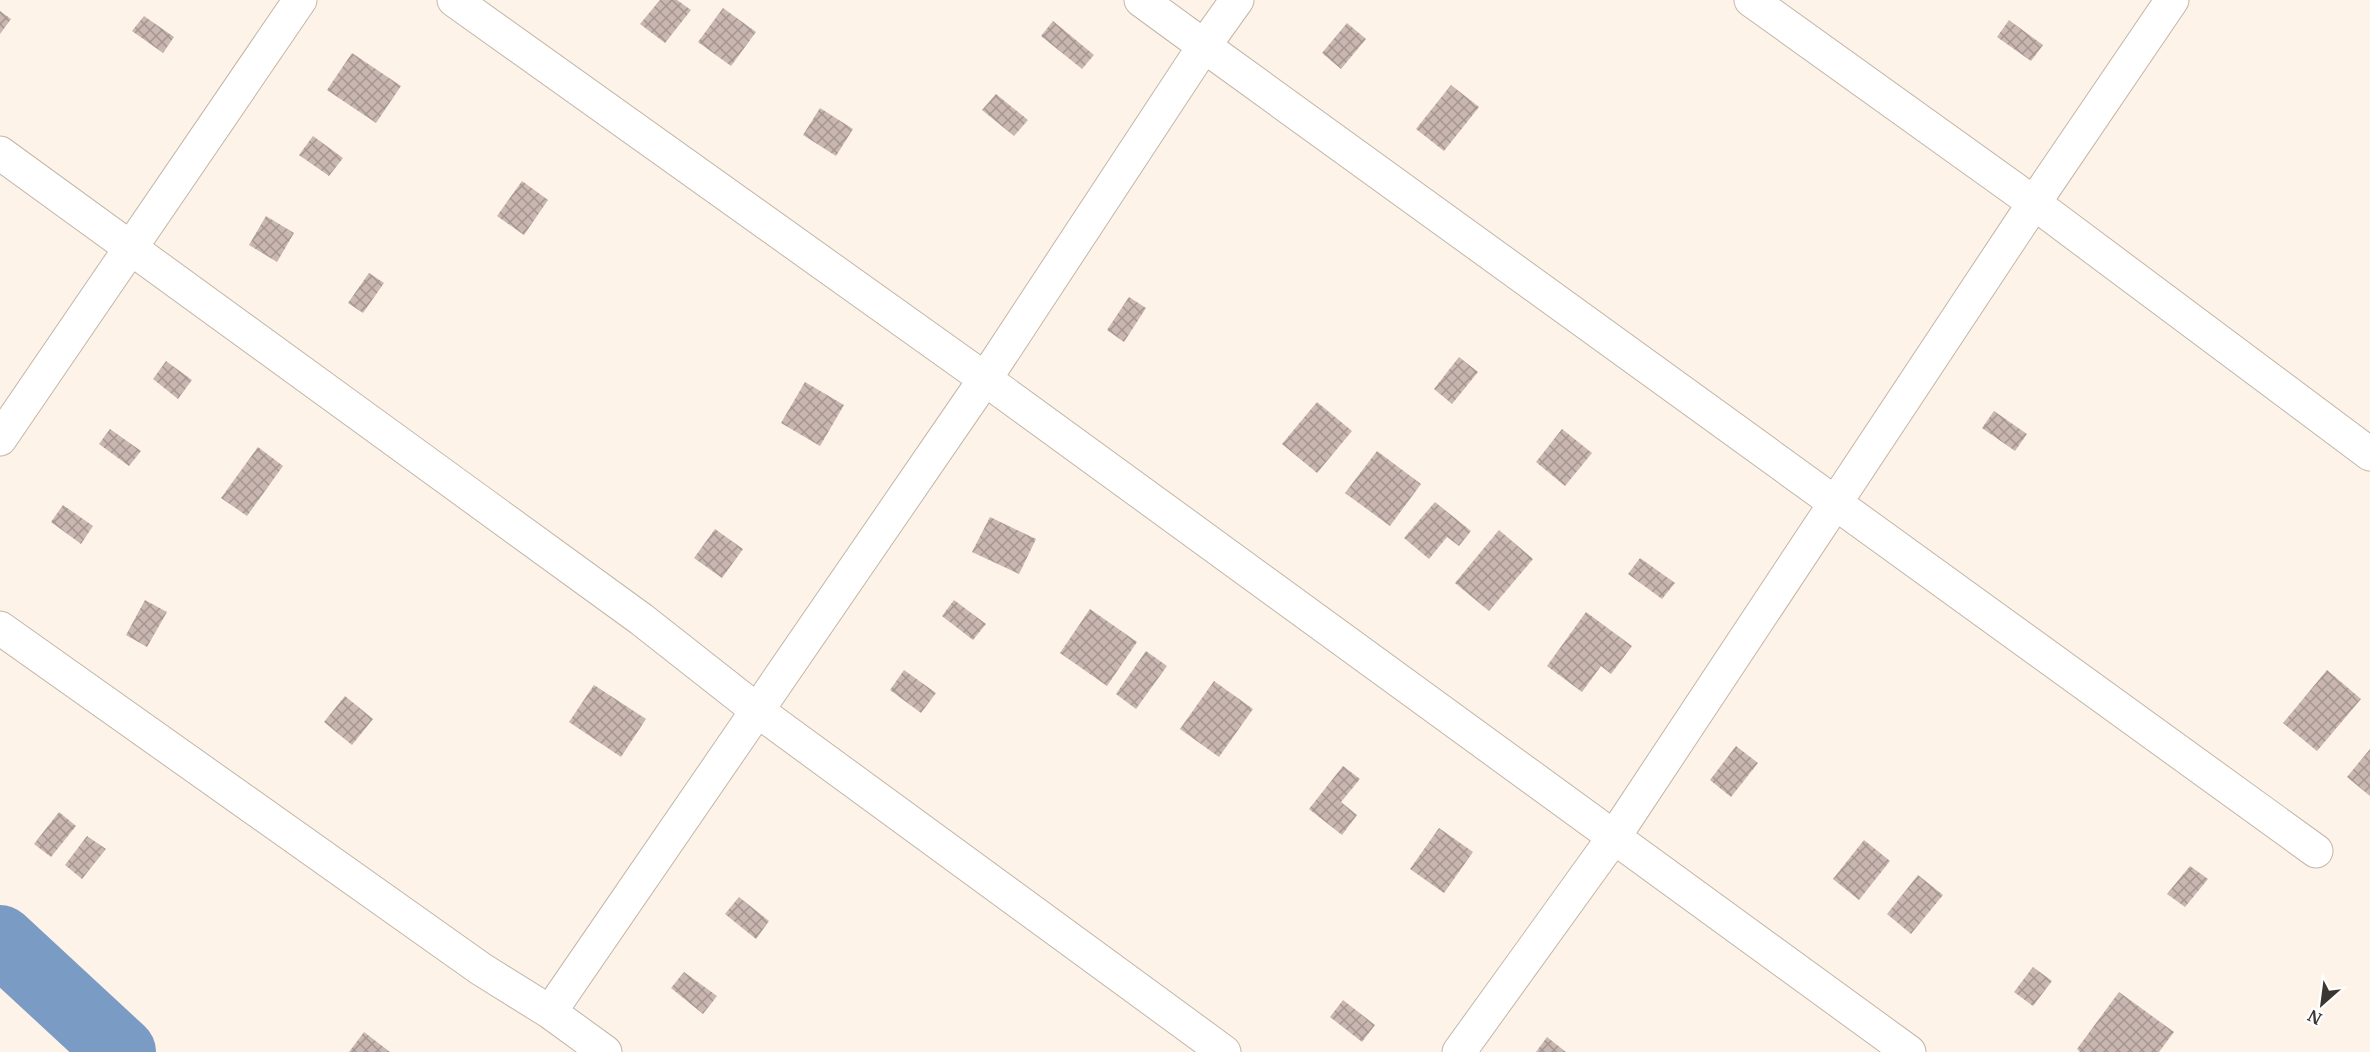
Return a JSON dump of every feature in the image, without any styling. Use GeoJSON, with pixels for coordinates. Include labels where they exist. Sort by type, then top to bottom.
{"type":"FeatureCollection","features":[{"type":"Feature","properties":{"kind":"street"},"geometry":{"type":"LineString","coordinates":[[0,439],[300,0]]}},
{"type":"Feature","properties":{"kind":"street"},"geometry":{"type":"LineString","coordinates":[[454,0],[985,379],[1909,1052]]}},
{"type":"Feature","properties":{"kind":"street"},"geometry":{"type":"LineString","coordinates":[[1141,0],[2316,851]]}},
{"type":"Feature","properties":{"kind":"street"},"geometry":{"type":"LineString","coordinates":[[550,1012],[985,379],[1204,46],[1237,0]]}},
{"type":"Feature","properties":{"kind":"street"},"geometry":{"type":"LineString","coordinates":[[1751,0],[2034,203],[2370,454]]}},
{"type":"Feature","properties":{"kind":"street"},"geometry":{"type":"LineString","coordinates":[[1459,1052],[1614,837],[2034,203],[2172,0]]}},
{"type":"Feature","properties":{"kind":"street"},"geometry":{"type":"LineString","coordinates":[[0,153],[641,619],[758,711],[1224,1052]]}},
{"type":"Feature","properties":{"kind":"street"},"geometry":{"type":"LineString","coordinates":[[0,628],[481,969],[550,1012],[605,1052]]}},
{"type":"Feature","properties":{"kind":"building"},"geometry":{"type":"Polygon","coordinates":[[[660,0],[677,0],[691,10],[665,43],[640,24],[660,0]]]}},
{"type":"Feature","properties":{"kind":"building"},"geometry":{"type":"Polygon","coordinates":[[[723,8],[756,32],[731,66],[698,42],[723,8]]]}},
{"type":"Feature","properties":{"kind":"building"},"geometry":{"type":"Polygon","coordinates":[[[0,11],[11,19],[0,34],[0,11]]]}},
{"type":"Feature","properties":{"kind":"building"},"geometry":{"type":"Polygon","coordinates":[[[144,16],[174,37],[163,53],[132,31],[144,16]]]}},
{"type":"Feature","properties":{"kind":"building"},"geometry":{"type":"Polygon","coordinates":[[[2009,20],[2043,45],[2031,61],[1997,37],[2009,20]]]}},
{"type":"Feature","properties":{"kind":"building"},"geometry":{"type":"Polygon","coordinates":[[[1053,21],[1094,55],[1082,69],[1041,36],[1053,21]]]}},
{"type":"Feature","properties":{"kind":"building"},"geometry":{"type":"Polygon","coordinates":[[[1347,23],[1366,39],[1341,69],[1322,53],[1347,23]]]}},
{"type":"Feature","properties":{"kind":"building"},"geometry":{"type":"Polygon","coordinates":[[[352,53],[401,86],[376,123],[327,90],[352,53]]]}},
{"type":"Feature","properties":{"kind":"building"},"geometry":{"type":"Polygon","coordinates":[[[1451,85],[1479,107],[1444,151],[1416,129],[1451,85]]]}},
{"type":"Feature","properties":{"kind":"building"},"geometry":{"type":"Polygon","coordinates":[[[996,94],[1028,120],[1014,136],[982,110],[996,94]]]}},
{"type":"Feature","properties":{"kind":"building"},"geometry":{"type":"Polygon","coordinates":[[[820,108],[853,129],[836,156],[803,135],[820,108]]]}},
{"type":"Feature","properties":{"kind":"building"},"geometry":{"type":"Polygon","coordinates":[[[313,136],[343,158],[329,176],[299,155],[313,136]]]}},
{"type":"Feature","properties":{"kind":"building"},"geometry":{"type":"Polygon","coordinates":[[[522,181],[548,200],[524,235],[497,216],[522,181]]]}},
{"type":"Feature","properties":{"kind":"building"},"geometry":{"type":"Polygon","coordinates":[[[266,216],[294,233],[277,262],[249,245],[266,216]]]}},
{"type":"Feature","properties":{"kind":"building"},"geometry":{"type":"Polygon","coordinates":[[[369,273],[384,283],[363,313],[348,303],[369,273]]]}},
{"type":"Feature","properties":{"kind":"building"},"geometry":{"type":"Polygon","coordinates":[[[1129,297],[1146,308],[1124,342],[1107,330],[1129,297]]]}},
{"type":"Feature","properties":{"kind":"building"},"geometry":{"type":"Polygon","coordinates":[[[1459,357],[1478,372],[1452,404],[1434,389],[1459,357]]]}},
{"type":"Feature","properties":{"kind":"building"},"geometry":{"type":"Polygon","coordinates":[[[166,361],[192,380],[178,399],[153,379],[166,361]]]}},
{"type":"Feature","properties":{"kind":"building"},"geometry":{"type":"Polygon","coordinates":[[[805,382],[844,405],[820,446],[781,423],[805,382]]]}},
{"type":"Feature","properties":{"kind":"building"},"geometry":{"type":"Polygon","coordinates":[[[1317,402],[1352,431],[1317,473],[1282,444],[1317,402]]]}},
{"type":"Feature","properties":{"kind":"building"},"geometry":{"type":"Polygon","coordinates":[[[1994,411],[2027,434],[2015,451],[1982,428],[1994,411]]]}},
{"type":"Feature","properties":{"kind":"building"},"geometry":{"type":"Polygon","coordinates":[[[110,429],[141,451],[129,466],[99,444],[110,429]]]}},
{"type":"Feature","properties":{"kind":"building"},"geometry":{"type":"Polygon","coordinates":[[[1562,429],[1592,453],[1565,486],[1536,462],[1562,429]]]}},
{"type":"Feature","properties":{"kind":"building"},"geometry":{"type":"Polygon","coordinates":[[[258,447],[283,466],[247,516],[221,498],[258,447]]]}},
{"type":"Feature","properties":{"kind":"building"},"geometry":{"type":"Polygon","coordinates":[[[1377,451],[1421,484],[1390,526],[1345,493],[1377,451]]]}},
{"type":"Feature","properties":{"kind":"building"},"geometry":{"type":"Polygon","coordinates":[[[1435,502],[1471,531],[1459,546],[1447,537],[1429,559],[1404,538],[1435,502]]]}},
{"type":"Feature","properties":{"kind":"building"},"geometry":{"type":"Polygon","coordinates":[[[63,505],[93,526],[81,544],[51,522],[63,505]]]}},
{"type":"Feature","properties":{"kind":"building"},"geometry":{"type":"Polygon","coordinates":[[[990,517],[1036,539],[1019,574],[972,552],[990,517]]]}},
{"type":"Feature","properties":{"kind":"building"},"geometry":{"type":"Polygon","coordinates":[[[715,529],[743,549],[722,578],[694,558],[715,529]]]}},
{"type":"Feature","properties":{"kind":"building"},"geometry":{"type":"Polygon","coordinates":[[[1499,530],[1533,559],[1489,611],[1455,583],[1499,530]]]}},
{"type":"Feature","properties":{"kind":"building"},"geometry":{"type":"Polygon","coordinates":[[[1640,558],[1675,583],[1662,599],[1628,574],[1640,558]]]}},
{"type":"Feature","properties":{"kind":"building"},"geometry":{"type":"Polygon","coordinates":[[[145,600],[167,612],[147,647],[126,635],[145,600]]]}},
{"type":"Feature","properties":{"kind":"building"},"geometry":{"type":"Polygon","coordinates":[[[954,600],[986,624],[973,640],[942,616],[954,600]]]}},
{"type":"Feature","properties":{"kind":"building"},"geometry":{"type":"Polygon","coordinates":[[[1090,609],[1137,642],[1107,686],[1060,653],[1090,609]]]}},
{"type":"Feature","properties":{"kind":"building"},"geometry":{"type":"Polygon","coordinates":[[[1586,612],[1632,646],[1611,674],[1601,666],[1582,692],[1547,666],[1586,612]]]}},
{"type":"Feature","properties":{"kind":"building"},"geometry":{"type":"Polygon","coordinates":[[[1146,651],[1167,666],[1136,709],[1116,694],[1146,651]]]}},
{"type":"Feature","properties":{"kind":"building"},"geometry":{"type":"Polygon","coordinates":[[[904,670],[936,693],[921,713],[890,690],[904,670]]]}},
{"type":"Feature","properties":{"kind":"building"},"geometry":{"type":"Polygon","coordinates":[[[2327,670],[2361,699],[2317,751],[2283,723],[2327,670]]]}},
{"type":"Feature","properties":{"kind":"building"},"geometry":{"type":"Polygon","coordinates":[[[1214,681],[1253,709],[1219,757],[1180,729],[1214,681]]]}},
{"type":"Feature","properties":{"kind":"building"},"geometry":{"type":"Polygon","coordinates":[[[594,685],[646,719],[621,757],[569,722],[594,685]]]}},
{"type":"Feature","properties":{"kind":"building"},"geometry":{"type":"Polygon","coordinates":[[[345,696],[373,719],[352,745],[324,722],[345,696]]]}},
{"type":"Feature","properties":{"kind":"building"},"geometry":{"type":"Polygon","coordinates":[[[1736,746],[1758,763],[1731,797],[1710,780],[1736,746]]]}},
{"type":"Feature","properties":{"kind":"building"},"geometry":{"type":"Polygon","coordinates":[[[2370,749],[2370,796],[2347,777],[2370,749]]]}},
{"type":"Feature","properties":{"kind":"building"},"geometry":{"type":"Polygon","coordinates":[[[1343,766],[1360,779],[1341,802],[1357,815],[1342,835],[1309,809],[1343,766]]]}},
{"type":"Feature","properties":{"kind":"building"},"geometry":{"type":"Polygon","coordinates":[[[59,812],[76,826],[51,857],[34,844],[59,812]]]}},
{"type":"Feature","properties":{"kind":"building"},"geometry":{"type":"Polygon","coordinates":[[[1439,828],[1473,852],[1444,893],[1410,869],[1439,828]]]}},
{"type":"Feature","properties":{"kind":"building"},"geometry":{"type":"Polygon","coordinates":[[[87,836],[106,849],[82,879],[65,865],[87,836]]]}},
{"type":"Feature","properties":{"kind":"building"},"geometry":{"type":"Polygon","coordinates":[[[1864,840],[1890,861],[1859,900],[1833,879],[1864,840]]]}},
{"type":"Feature","properties":{"kind":"building"},"geometry":{"type":"Polygon","coordinates":[[[2190,866],[2208,879],[2185,907],[2167,894],[2190,866]]]}},
{"type":"Feature","properties":{"kind":"building"},"geometry":{"type":"Polygon","coordinates":[[[1918,875],[1943,895],[1911,934],[1887,914],[1918,875]]]}},
{"type":"Feature","properties":{"kind":"building"},"geometry":{"type":"Polygon","coordinates":[[[739,897],[769,921],[756,939],[725,914],[739,897]]]}},
{"type":"Feature","properties":{"kind":"building"},"geometry":{"type":"Polygon","coordinates":[[[2033,967],[2052,981],[2033,1006],[2014,992],[2033,967]]]}},
{"type":"Feature","properties":{"kind":"building"},"geometry":{"type":"Polygon","coordinates":[[[684,972],[717,996],[703,1014],[671,988],[684,972]]]}},
{"type":"Feature","properties":{"kind":"building"},"geometry":{"type":"Polygon","coordinates":[[[2119,992],[2174,1032],[2159,1052],[2080,1052],[2077,1049],[2119,992]]]}},
{"type":"Feature","properties":{"kind":"building"},"geometry":{"type":"Polygon","coordinates":[[[1343,1000],[1375,1025],[1362,1042],[1330,1017],[1343,1000]]]}},
{"type":"Feature","properties":{"kind":"building"},"geometry":{"type":"Polygon","coordinates":[[[364,1032],[390,1052],[349,1052],[364,1032]]]}},
{"type":"Feature","properties":{"kind":"building"},"geometry":{"type":"Polygon","coordinates":[[[1547,1037],[1566,1052],[1536,1052],[1547,1037]]]}},
{"type":"Feature","properties":{"kind":"waterway"},"geometry":{"type":"LineString","coordinates":[[0,940],[121,1052]]}}]}
